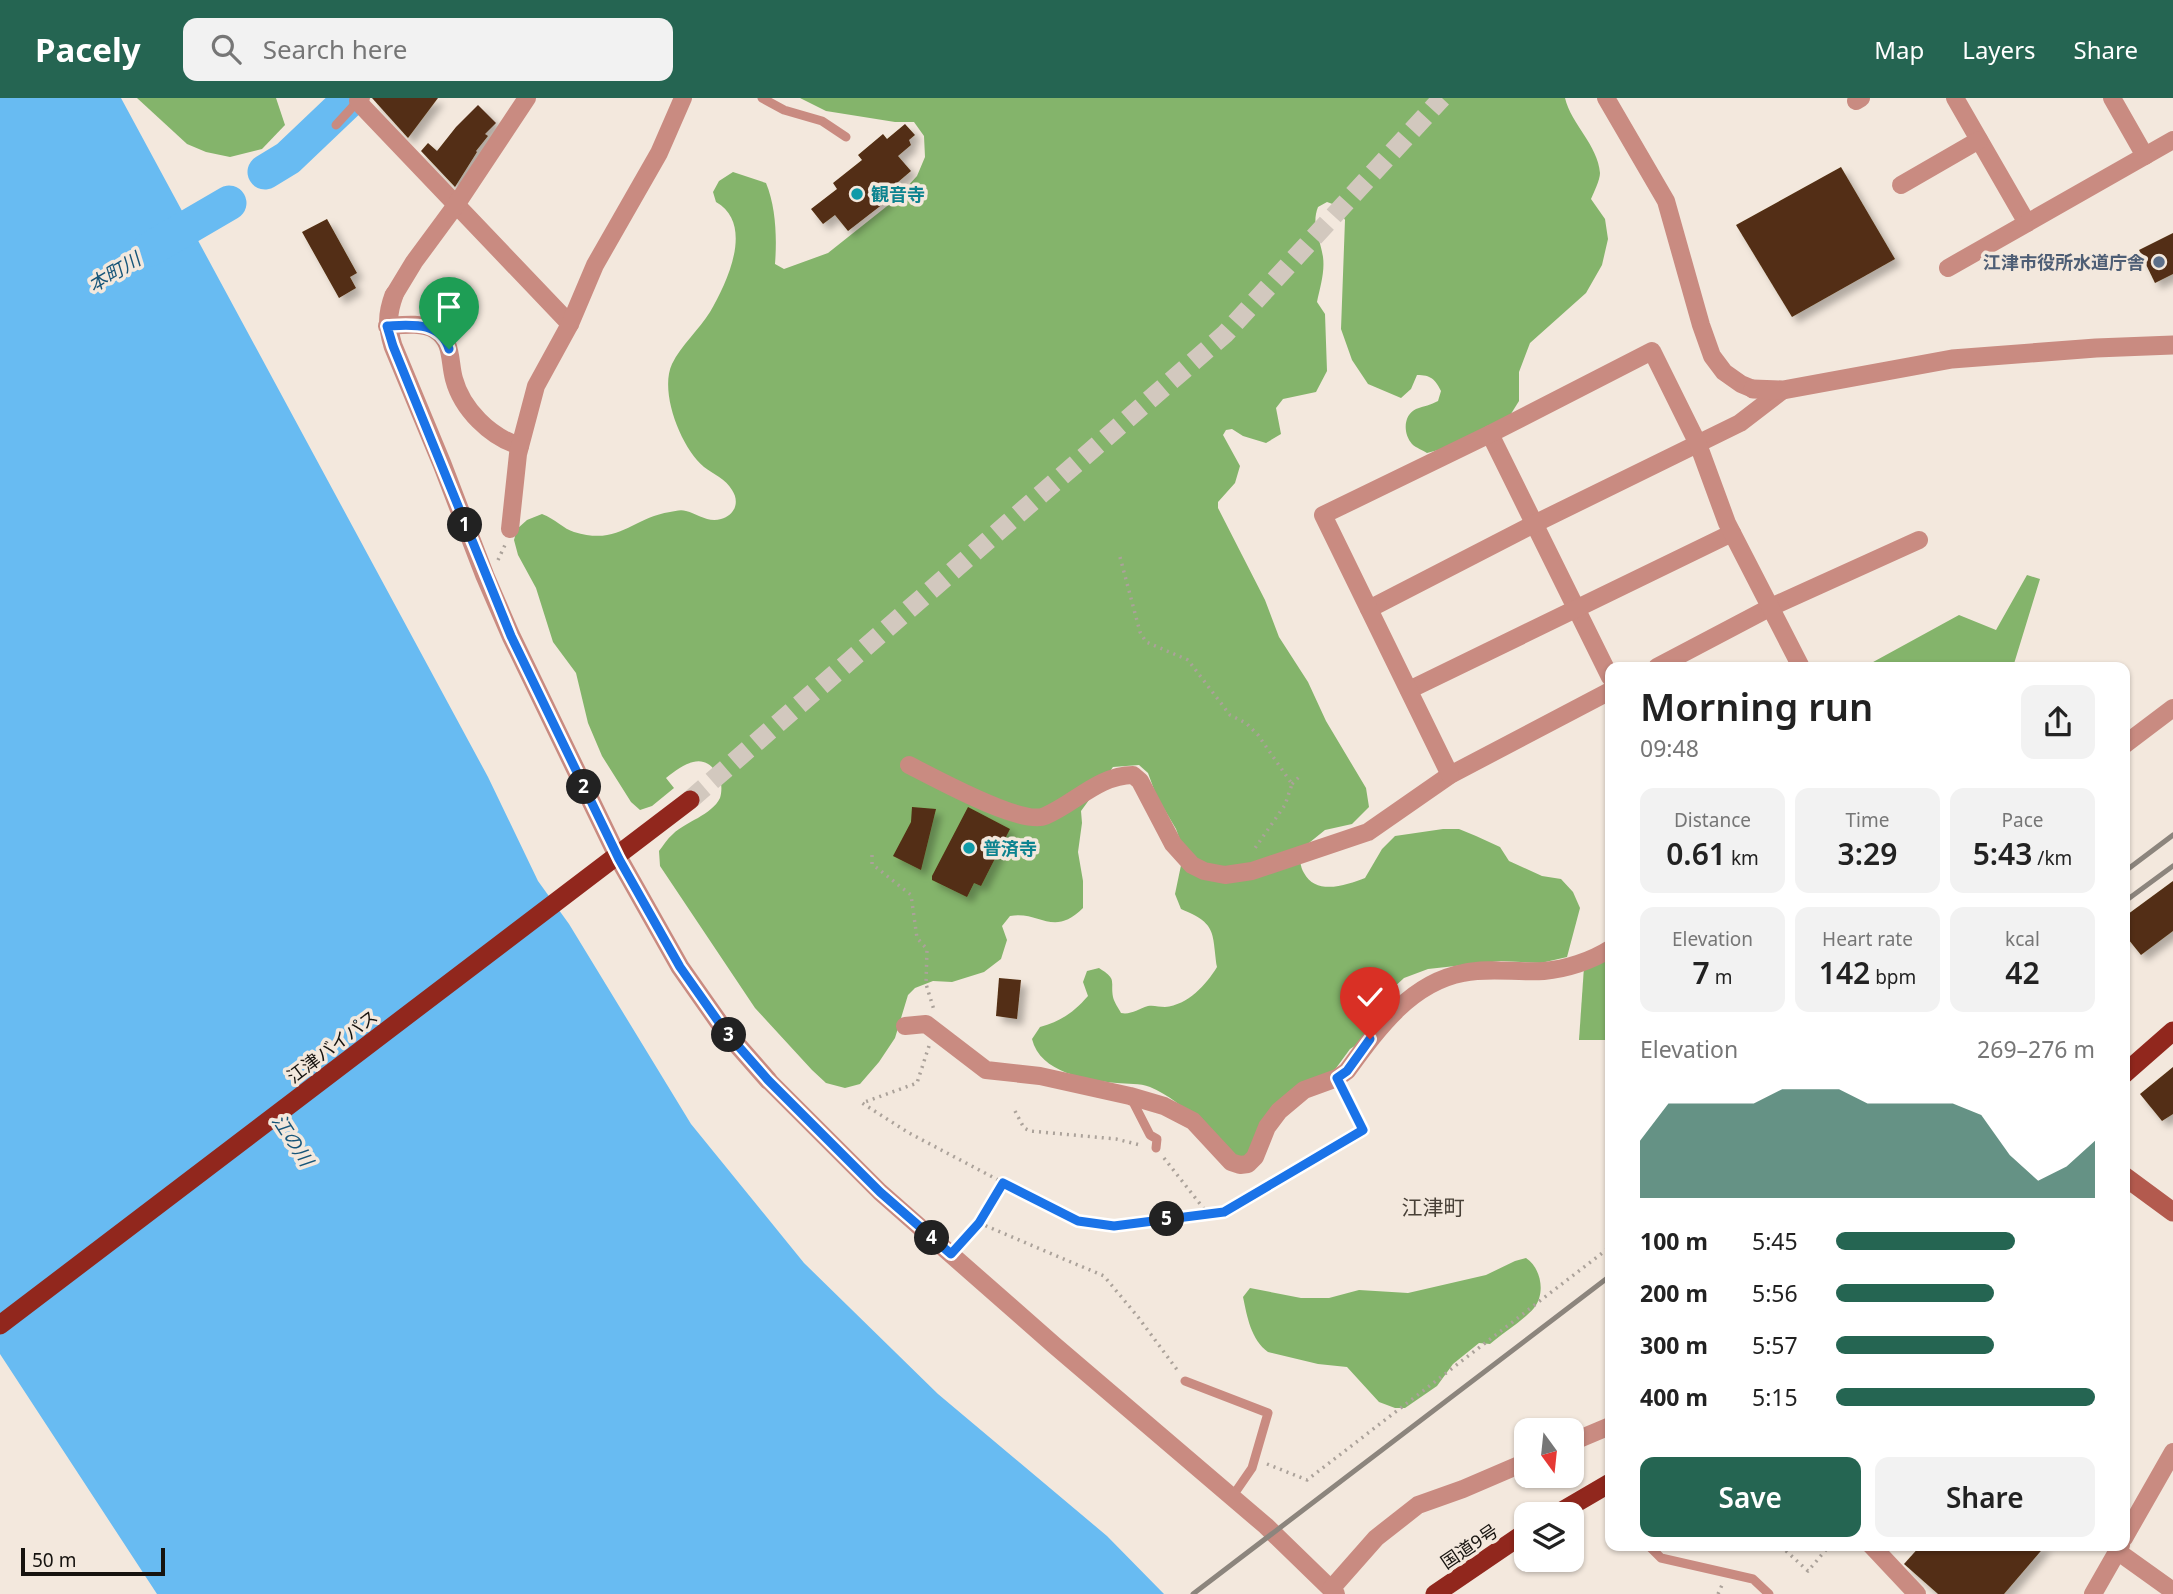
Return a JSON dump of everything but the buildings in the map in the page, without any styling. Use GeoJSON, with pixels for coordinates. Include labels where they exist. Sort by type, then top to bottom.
{"type":"FeatureCollection","features":[{"type":"Feature","properties":{"kind":"highway","name":"江津バイパス"},"geometry":{"type":"LineString","coordinates":[[322,1080],[690,800]]}},
{"type":"Feature","properties":{"kind":"highway"},"geometry":{"type":"LineString","coordinates":[[2130,1069],[2173,1031]]}},
{"type":"Feature","properties":{"kind":"highway","name":"江津バイパス"},"geometry":{"type":"LineString","coordinates":[[0,1326],[289,1105]]}},
{"type":"Feature","properties":{"kind":"highway"},"geometry":{"type":"LineString","coordinates":[[1579,1502],[1605,1487]]}},
{"type":"Feature","properties":{"kind":"highway","name":"国道9号"},"geometry":{"type":"LineString","coordinates":[[1435,1594],[1514,1540]]}},
{"type":"Feature","properties":{"kind":"main road"},"geometry":{"type":"LineString","coordinates":[[2130,1181],[2173,1212]]}},
{"type":"Feature","properties":{"kind":"street"},"geometry":{"type":"LineString","coordinates":[[527,98],[456,205],[414,262],[394,295],[387,326],[485,576],[611,865],[725,1031],[768,1080],[880,1192],[1280,1538],[1334,1591],[1376,1538],[1418,1505],[1514,1467]]}},
{"type":"Feature","properties":{"kind":"street"},"geometry":{"type":"LineString","coordinates":[[510,529],[520,446],[536,386],[570,324],[595,265],[659,153],[683,98]]}},
{"type":"Feature","properties":{"kind":"street"},"geometry":{"type":"LineString","coordinates":[[1606,98],[1666,201],[1712,356],[1724,372],[1741,384],[1753,389],[1783,390],[1952,359],[2173,345]]}},
{"type":"Feature","properties":{"kind":"street"},"geometry":{"type":"LineString","coordinates":[[1955,98],[2027,223]]}},
{"type":"Feature","properties":{"kind":"street"},"geometry":{"type":"LineString","coordinates":[[2112,98],[2145,156]]}},
{"type":"Feature","properties":{"kind":"street"},"geometry":{"type":"LineString","coordinates":[[360,100],[570,324]]}},
{"type":"Feature","properties":{"kind":"street"},"geometry":{"type":"LineString","coordinates":[[1901,185],[1979,140]]}},
{"type":"Feature","properties":{"kind":"street"},"geometry":{"type":"LineString","coordinates":[[1948,268],[2173,140]]}},
{"type":"Feature","properties":{"kind":"street"},"geometry":{"type":"LineString","coordinates":[[387,326],[425,326],[442,335],[449,349],[455,385],[471,411],[506,442],[520,446]]}},
{"type":"Feature","properties":{"kind":"street"},"geometry":{"type":"LineString","coordinates":[[1450,775],[1323,515],[1652,351],[1698,444],[1732,533],[1798,662]]}},
{"type":"Feature","properties":{"kind":"street"},"geometry":{"type":"LineString","coordinates":[[1369,609],[1534,524],[1740,424],[1783,390]]}},
{"type":"Feature","properties":{"kind":"street"},"geometry":{"type":"LineString","coordinates":[[1490,434],[1605,667]]}},
{"type":"Feature","properties":{"kind":"street"},"geometry":{"type":"LineString","coordinates":[[1409,690],[1732,533]]}},
{"type":"Feature","properties":{"kind":"street"},"geometry":{"type":"LineString","coordinates":[[1666,662],[1771,607],[1919,540]]}},
{"type":"Feature","properties":{"kind":"street"},"geometry":{"type":"LineString","coordinates":[[909,765],[1013,814],[1035,818],[1046,816],[1103,782],[1133,775],[1140,780],[1173,844],[1192,865],[1210,873],[1224,875],[1252,871],[1368,832],[1450,775],[1605,694]]}},
{"type":"Feature","properties":{"kind":"street"},"geometry":{"type":"LineString","coordinates":[[2130,740],[2173,708]]}},
{"type":"Feature","properties":{"kind":"street"},"geometry":{"type":"LineString","coordinates":[[289,1105],[611,865]]}},
{"type":"Feature","properties":{"kind":"street"},"geometry":{"type":"LineString","coordinates":[[905,1027],[930,1028],[986,1070],[1040,1076],[1164,1106],[1193,1121],[1231,1161],[1244,1165],[1251,1162],[1257,1154],[1273,1116],[1304,1090],[1337,1078],[1347,1071],[1395,1010],[1432,983],[1479,971],[1547,971],[1586,961],[1605,952]]}},
{"type":"Feature","properties":{"kind":"street"},"geometry":{"type":"LineString","coordinates":[[1584,1437],[1605,1428]]}},
{"type":"Feature","properties":{"kind":"street"},"geometry":{"type":"LineString","coordinates":[[2130,1529],[2172,1454]]}},
{"type":"Feature","properties":{"kind":"street"},"geometry":{"type":"LineString","coordinates":[[1877,1551],[1917,1594]]}},
{"type":"Feature","properties":{"kind":"street"},"geometry":{"type":"LineString","coordinates":[[2093,1594],[2118,1551]]}},
{"type":"Feature","properties":{"kind":"street"},"geometry":{"type":"LineString","coordinates":[[2128,1551],[2173,1591]]}},
{"type":"Feature","properties":{"kind":"lane"},"geometry":{"type":"LineString","coordinates":[[762,98],[784,110],[822,121],[846,137]]}},
{"type":"Feature","properties":{"kind":"lane"},"geometry":{"type":"LineString","coordinates":[[336,125],[360,100]]}},
{"type":"Feature","properties":{"kind":"lane"},"geometry":{"type":"LineString","coordinates":[[1337,1078],[1363,1130]]}},
{"type":"Feature","properties":{"kind":"lane"},"geometry":{"type":"LineString","coordinates":[[1130,1096],[1150,1135],[1157,1139],[1156,1148]]}},
{"type":"Feature","properties":{"kind":"lane"},"geometry":{"type":"LineString","coordinates":[[1185,1381],[1268,1413],[1252,1468],[1232,1497]]}},
{"type":"Feature","properties":{"kind":"lane"},"geometry":{"type":"LineString","coordinates":[[1654,1551],[1661,1558],[1753,1579],[1769,1594]]}},
{"type":"Feature","properties":{"kind":"path"},"geometry":{"type":"LineString","coordinates":[[1120,558],[1140,632],[1146,642],[1188,660],[1230,715],[1246,723],[1258,735],[1292,783]]}},
{"type":"Feature","properties":{"kind":"path"},"geometry":{"type":"LineString","coordinates":[[1243,872],[1244,864],[1285,804],[1292,783],[1300,776]]}},
{"type":"Feature","properties":{"kind":"path"},"geometry":{"type":"LineString","coordinates":[[872,855],[872,864],[911,895],[917,938],[926,949],[926,984],[935,1008],[917,1083],[862,1103],[909,1133],[1078,1221],[1114,1226],[1224,1212],[1363,1130]]}},
{"type":"Feature","properties":{"kind":"path"},"geometry":{"type":"LineString","coordinates":[[1015,1111],[1024,1128],[1030,1131],[1116,1139],[1156,1148],[1208,1214]]}},
{"type":"Feature","properties":{"kind":"path"},"geometry":{"type":"LineString","coordinates":[[951,1254],[979,1223],[1003,1183]]}},
{"type":"Feature","properties":{"kind":"path"},"geometry":{"type":"LineString","coordinates":[[979,1223],[1104,1276],[1185,1381]]}},
{"type":"Feature","properties":{"kind":"path"},"geometry":{"type":"LineString","coordinates":[[1254,1459],[1307,1480],[1605,1251]]}},
{"type":"Feature","properties":{"kind":"path"},"geometry":{"type":"LineString","coordinates":[[1786,1551],[1808,1571],[1825,1551]]}},
{"type":"Feature","properties":{"kind":"green space"},"geometry":{"type":"Polygon","coordinates":[[[137,98],[276,98],[285,125],[262,149],[230,157],[206,152],[187,144],[137,98]]]}},
{"type":"Feature","properties":{"kind":"green space"},"geometry":{"type":"Polygon","coordinates":[[[800,98],[1565,98],[1568,108],[1595,153],[1600,173],[1591,199],[1605,219],[1608,239],[1602,265],[1586,293],[1530,343],[1519,372],[1519,401],[1509,417],[1457,445],[1427,453],[1412,444],[1406,430],[1409,416],[1416,409],[1438,401],[1441,391],[1432,378],[1417,375],[1411,389],[1401,398],[1368,384],[1352,360],[1341,329],[1345,220],[1338,206],[1327,202],[1318,207],[1315,220],[1322,250],[1322,280],[1317,302],[1325,314],[1327,371],[1316,392],[1283,399],[1276,408],[1281,434],[1266,443],[1243,436],[1232,429],[1226,430],[1223,435],[1240,466],[1235,483],[1218,502],[1218,508],[1265,600],[1279,637],[1308,682],[1326,721],[1366,788],[1369,807],[1352,824],[1325,830],[1299,851],[1302,868],[1309,880],[1324,887],[1358,881],[1365,878],[1382,849],[1395,836],[1459,829],[1500,847],[1509,861],[1542,876],[1561,879],[1573,892],[1580,908],[1567,957],[1541,963],[1501,961],[1428,969],[1404,978],[1391,990],[1376,1013],[1364,1040],[1350,1049],[1331,1075],[1321,1079],[1242,1163],[1199,1121],[1163,1094],[1142,1085],[1092,1080],[1066,1073],[1044,1060],[1032,1039],[1040,1027],[1066,1016],[1088,996],[1083,982],[1087,971],[1099,968],[1109,975],[1114,1001],[1121,1013],[1125,1013],[1148,1006],[1165,1007],[1189,998],[1202,987],[1217,967],[1211,930],[1201,919],[1181,909],[1175,894],[1184,851],[1148,773],[1139,765],[1113,767],[1081,811],[1078,852],[1083,881],[1083,908],[1072,917],[1054,922],[1029,916],[1010,916],[1002,926],[1007,940],[1001,959],[984,972],[952,982],[933,981],[915,988],[908,995],[895,1038],[879,1062],[860,1084],[845,1088],[826,1083],[755,1008],[660,866],[659,851],[669,838],[705,814],[720,798],[719,777],[701,761],[687,764],[666,778],[674,788],[652,806],[640,810],[631,802],[602,756],[588,723],[576,673],[553,642],[536,588],[518,555],[514,540],[517,529],[527,520],[542,514],[574,532],[603,536],[674,511],[684,510],[716,520],[726,517],[735,508],[736,499],[729,486],[704,467],[687,447],[674,419],[668,389],[672,364],[710,312],[724,286],[734,254],[734,224],[728,212],[716,202],[713,192],[719,181],[733,172],[766,183],[775,223],[775,264],[784,269],[828,253],[896,199],[917,176],[925,157],[924,136],[914,122],[895,122],[826,111],[800,98]]]}},
{"type":"Feature","properties":{"kind":"green space"},"geometry":{"type":"Polygon","coordinates":[[[2027,575],[2040,579],[2015,662],[1873,662],[1959,615],[1996,630],[2027,575]]]}},
{"type":"Feature","properties":{"kind":"green space"},"geometry":{"type":"Polygon","coordinates":[[[1605,956],[1605,1040],[1579,1040],[1584,967],[1605,956]]]}},
{"type":"Feature","properties":{"kind":"green space"},"geometry":{"type":"Polygon","coordinates":[[[1526,1258],[1535,1268],[1540,1281],[1540,1295],[1534,1308],[1490,1344],[1479,1343],[1453,1364],[1437,1386],[1405,1408],[1395,1408],[1379,1402],[1347,1367],[1318,1364],[1268,1352],[1257,1341],[1248,1320],[1243,1297],[1250,1288],[1301,1298],[1329,1298],[1359,1290],[1408,1293],[1486,1275],[1526,1258]]]}},
{"type":"Feature","properties":{"kind":"water","name":"江の川"},"geometry":{"type":"Polygon","coordinates":[[[0,98],[121,98],[488,777],[538,881],[569,924],[691,1124],[804,1263],[938,1394],[1107,1536],[1164,1594],[157,1594],[0,1354],[0,98]]]}},
{"type":"Feature","properties":{"kind":"waterway","name":"本町川"},"geometry":{"type":"LineString","coordinates":[[265,172],[288,158],[351,98]]}},
{"type":"Feature","properties":{"kind":"waterway","name":"本町川"},"geometry":{"type":"LineString","coordinates":[[150,249],[229,203]]}},
{"type":"Feature","properties":{"kind":"tunnel"},"geometry":{"type":"LineString","coordinates":[[690,800],[1225,334],[1442,98]]}},
{"type":"Feature","properties":{"kind":"railway"},"geometry":{"type":"LineString","coordinates":[[2130,867],[2173,835]]}},
{"type":"Feature","properties":{"kind":"railway"},"geometry":{"type":"LineString","coordinates":[[2130,898],[2173,866]]}},
{"type":"Feature","properties":{"kind":"railway"},"geometry":{"type":"LineString","coordinates":[[1193,1594],[1605,1280]]}},
{"type":"Feature","properties":{"kind":"place","name":"観音寺"},"geometry":{"type":"Point","coordinates":[857,194]}},
{"type":"Feature","properties":{"kind":"place","name":"江津市役所水道庁舎"},"geometry":{"type":"Point","coordinates":[2159,262]}},
{"type":"Feature","properties":{"kind":"place","name":"普済寺"},"geometry":{"type":"Point","coordinates":[969,848]}},
{"type":"Feature","properties":{"kind":"district","name":"江津町"},"geometry":{"type":"Point","coordinates":[1433,1207]}},
{"type":"Feature","properties":{"kind":"route"},"geometry":{"type":"LineString","coordinates":[[449,349],[442,335],[433,328],[387,326],[511,636],[619,859],[663,939],[725,1031],[768,1080],[880,1192],[951,1254],[979,1223],[1003,1183],[1078,1221],[1114,1226],[1224,1212],[1363,1130],[1337,1078],[1347,1071],[1370,1039]]}}]}
